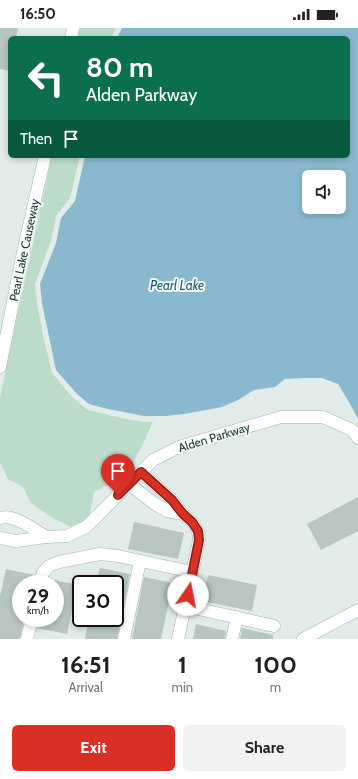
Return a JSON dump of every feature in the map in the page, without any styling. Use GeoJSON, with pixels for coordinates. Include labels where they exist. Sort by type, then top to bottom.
{"type":"FeatureCollection","features":[{"type":"Feature","properties":{"kind":"street","name":"Pearl Lake Causeway"},"geometry":{"type":"LineString","coordinates":[[0,367],[45,158]]}},
{"type":"Feature","properties":{"kind":"street","name":"Alden Parkway"},"geometry":{"type":"LineString","coordinates":[[0,538],[16,541],[67,536],[86,526],[153,460],[179,447],[281,418],[323,417],[352,430],[358,438]]}},
{"type":"Feature","properties":{"kind":"street"},"geometry":{"type":"LineString","coordinates":[[141,472],[172,500],[198,531],[199,540],[178,639]]}},
{"type":"Feature","properties":{"kind":"street"},"geometry":{"type":"LineString","coordinates":[[129,484],[155,504],[167,511],[183,514]]}},
{"type":"Feature","properties":{"kind":"street"},"geometry":{"type":"LineString","coordinates":[[0,518],[4,517],[21,521],[46,537]]}},
{"type":"Feature","properties":{"kind":"street"},"geometry":{"type":"LineString","coordinates":[[42,575],[49,566],[59,562],[100,554],[118,556],[192,572]]}},
{"type":"Feature","properties":{"kind":"street"},"geometry":{"type":"LineString","coordinates":[[124,639],[140,561]]}},
{"type":"Feature","properties":{"kind":"street"},"geometry":{"type":"LineString","coordinates":[[185,606],[274,626]]}},
{"type":"Feature","properties":{"kind":"street"},"geometry":{"type":"LineString","coordinates":[[303,639],[358,610]]}},
{"type":"Feature","properties":{"kind":"street"},"geometry":{"type":"LineString","coordinates":[[232,639],[237,618]]}},
{"type":"Feature","properties":{"kind":"street"},"geometry":{"type":"LineString","coordinates":[[27,639],[30,627]]}},
{"type":"Feature","properties":{"kind":"green space"},"geometry":{"type":"Polygon","coordinates":[[[80,28],[116,28],[112,36],[78,36],[80,28]]]}},
{"type":"Feature","properties":{"kind":"green space"},"geometry":{"type":"Polygon","coordinates":[[[52,158],[80,158],[70,198],[56,216],[51,241],[35,284],[37,304],[52,373],[73,398],[88,410],[121,418],[143,422],[153,422],[141,448],[125,476],[94,492],[90,514],[83,521],[71,527],[51,517],[31,503],[23,487],[8,479],[0,462],[0,398],[52,158]]]}},
{"type":"Feature","properties":{"kind":"water","name":"Pearl Lake"},"geometry":{"type":"Polygon","coordinates":[[[122,28],[358,28],[358,419],[338,384],[322,378],[285,379],[275,387],[254,390],[238,400],[222,407],[184,414],[144,416],[89,404],[77,394],[56,370],[42,303],[40,284],[56,243],[61,218],[75,201],[85,158],[350,158],[350,36],[118,36],[122,28]]]}},
{"type":"Feature","properties":{"kind":"building"},"geometry":{"type":"Polygon","coordinates":[[[0,28],[18,28],[16,36],[8,36],[8,71],[0,69],[0,28]]]}},
{"type":"Feature","properties":{"kind":"building"},"geometry":{"type":"Polygon","coordinates":[[[358,497],[358,531],[321,550],[307,524],[358,497]]]}},
{"type":"Feature","properties":{"kind":"building"},"geometry":{"type":"Polygon","coordinates":[[[134,522],[184,533],[178,559],[128,549],[134,522]]]}},
{"type":"Feature","properties":{"kind":"building"},"geometry":{"type":"Polygon","coordinates":[[[100,568],[130,574],[124,604],[124,575],[98,575],[100,568]]]}},
{"type":"Feature","properties":{"kind":"building"},"geometry":{"type":"Polygon","coordinates":[[[6,569],[34,575],[12,575],[12,627],[22,627],[20,639],[0,639],[0,596],[6,569]]]}},
{"type":"Feature","properties":{"kind":"building"},"geometry":{"type":"Polygon","coordinates":[[[208,575],[257,585],[252,611],[202,601],[208,575]]]}},
{"type":"Feature","properties":{"kind":"building"},"geometry":{"type":"Polygon","coordinates":[[[144,577],[173,583],[161,639],[132,639],[144,577]]]}},
{"type":"Feature","properties":{"kind":"building"},"geometry":{"type":"Polygon","coordinates":[[[64,582],[72,584],[72,610],[67,634],[37,628],[64,627],[64,582]]]}},
{"type":"Feature","properties":{"kind":"building"},"geometry":{"type":"Polygon","coordinates":[[[196,624],[226,631],[225,639],[193,639],[196,624]]]}},
{"type":"Feature","properties":{"kind":"building"},"geometry":{"type":"Polygon","coordinates":[[[87,627],[119,627],[117,639],[85,639],[87,627]]]}},
{"type":"Feature","properties":{"kind":"building"},"geometry":{"type":"Polygon","coordinates":[[[242,628],[273,635],[273,639],[240,639],[242,628]]]}},
{"type":"Feature","properties":{"kind":"route"},"geometry":{"type":"LineString","coordinates":[[118,495],[141,472],[172,500],[183,514],[192,522],[198,531],[199,540],[188,595]]}}]}
